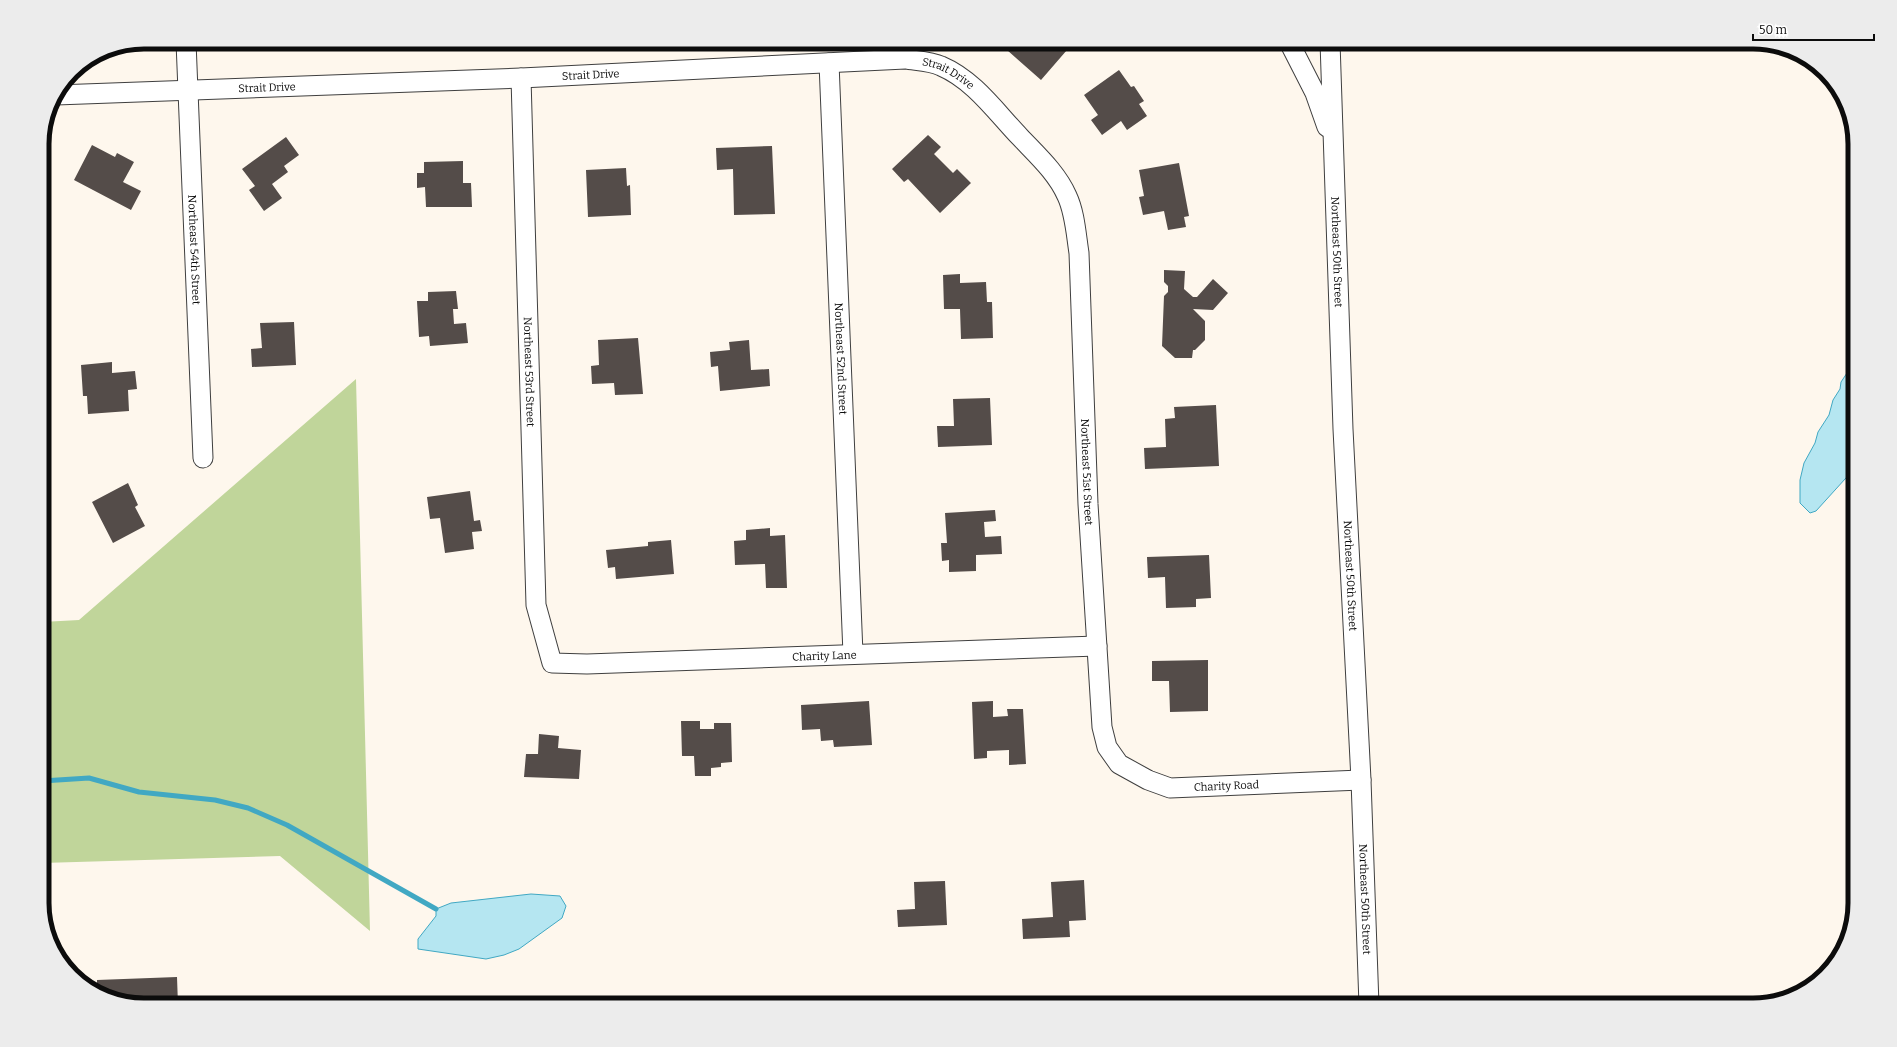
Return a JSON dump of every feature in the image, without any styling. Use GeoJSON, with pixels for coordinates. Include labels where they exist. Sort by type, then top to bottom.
{"type":"FeatureCollection","features":[{"type":"Feature","properties":{"kind":"street","name":"Northeast 54th Street"},"geometry":{"type":"LineString","coordinates":[[186,49],[203,458]]}},
{"type":"Feature","properties":{"kind":"street","name":"Northeast 50th Street"},"geometry":{"type":"LineString","coordinates":[[1293,49],[1315,93],[1334,145]]}},
{"type":"Feature","properties":{"kind":"street","name":"Northeast 50th Street"},"geometry":{"type":"LineString","coordinates":[[1330,49],[1343,429],[1361,780],[1369,998]]}},
{"type":"Feature","properties":{"kind":"street","name":"Strait Drive"},"geometry":{"type":"LineString","coordinates":[[63,95],[521,78],[905,59],[940,66],[955,74],[981,95],[1046,165],[1058,180],[1068,197]]}},
{"type":"Feature","properties":{"kind":"street","name":"Northeast 52nd Street"},"geometry":{"type":"LineString","coordinates":[[830,63],[853,654]]}},
{"type":"Feature","properties":{"kind":"street","name":"Northeast 53rd Street"},"geometry":{"type":"LineString","coordinates":[[521,78],[536,605],[552,663]]}},
{"type":"Feature","properties":{"kind":"street","name":"Northeast 51st Street"},"geometry":{"type":"LineString","coordinates":[[1068,197],[1074,220],[1079,253],[1088,504],[1102,727],[1107,747]]}},
{"type":"Feature","properties":{"kind":"street","name":"Charity Lane"},"geometry":{"type":"LineString","coordinates":[[552,663],[587,664],[1097,646]]}},
{"type":"Feature","properties":{"kind":"street","name":"Charity Road"},"geometry":{"type":"LineString","coordinates":[[1107,747],[1119,764],[1148,780],[1170,788],[1361,780]]}},
{"type":"Feature","properties":{"kind":"green space"},"geometry":{"type":"Polygon","coordinates":[[[356,379],[370,931],[280,856],[49,863],[49,622],[79,620],[356,379]]]}},
{"type":"Feature","properties":{"kind":"water"},"geometry":{"type":"Polygon","coordinates":[[[1848,368],[1848,476],[1816,511],[1810,513],[1800,503],[1800,480],[1804,463],[1815,443],[1818,432],[1829,415],[1833,400],[1847,373],[1848,368]]]}},
{"type":"Feature","properties":{"kind":"water"},"geometry":{"type":"Polygon","coordinates":[[[531,894],[560,896],[566,906],[562,918],[519,949],[504,955],[486,959],[418,949],[418,939],[436,916],[436,909],[451,903],[531,894]]]}},
{"type":"Feature","properties":{"kind":"building"},"geometry":{"type":"Polygon","coordinates":[[[1006,49],[1066,49],[1067,50],[1041,80],[1006,49]]]}},
{"type":"Feature","properties":{"kind":"building"},"geometry":{"type":"Polygon","coordinates":[[[1119,70],[1131,87],[1134,86],[1144,101],[1139,104],[1147,116],[1127,130],[1121,121],[1102,135],[1091,120],[1098,115],[1084,95],[1119,70]]]}},
{"type":"Feature","properties":{"kind":"building"},"geometry":{"type":"Polygon","coordinates":[[[928,135],[941,147],[934,154],[953,173],[957,169],[971,183],[940,213],[908,179],[904,182],[892,169],[928,135]]]}},
{"type":"Feature","properties":{"kind":"building"},"geometry":{"type":"Polygon","coordinates":[[[286,137],[299,155],[284,166],[288,172],[272,184],[282,198],[264,211],[249,190],[255,186],[242,169],[286,137]]]}},
{"type":"Feature","properties":{"kind":"building"},"geometry":{"type":"Polygon","coordinates":[[[92,145],[115,157],[117,153],[134,162],[123,182],[141,191],[131,210],[74,180],[92,145]]]}},
{"type":"Feature","properties":{"kind":"building"},"geometry":{"type":"Polygon","coordinates":[[[772,146],[775,214],[734,215],[733,169],[717,170],[716,148],[772,146]]]}},
{"type":"Feature","properties":{"kind":"building"},"geometry":{"type":"Polygon","coordinates":[[[463,161],[463,183],[471,183],[472,207],[426,207],[425,187],[417,188],[417,173],[424,173],[424,162],[463,161]]]}},
{"type":"Feature","properties":{"kind":"building"},"geometry":{"type":"Polygon","coordinates":[[[1179,163],[1189,216],[1184,217],[1186,227],[1168,230],[1164,211],[1143,215],[1139,197],[1144,196],[1139,170],[1179,163]]]}},
{"type":"Feature","properties":{"kind":"building"},"geometry":{"type":"Polygon","coordinates":[[[626,168],[627,186],[630,185],[631,215],[588,217],[586,170],[626,168]]]}},
{"type":"Feature","properties":{"kind":"building"},"geometry":{"type":"Polygon","coordinates":[[[1164,270],[1185,271],[1184,289],[1193,297],[1197,297],[1213,279],[1228,293],[1213,310],[1193,309],[1205,321],[1205,340],[1195,350],[1193,350],[1192,358],[1175,358],[1162,346],[1164,296],[1168,292],[1168,286],[1164,282],[1164,270]]]}},
{"type":"Feature","properties":{"kind":"building"},"geometry":{"type":"Polygon","coordinates":[[[960,274],[960,283],[986,282],[987,302],[992,302],[993,338],[961,339],[960,309],[944,309],[943,275],[960,274]]]}},
{"type":"Feature","properties":{"kind":"building"},"geometry":{"type":"Polygon","coordinates":[[[456,291],[458,309],[453,309],[454,324],[466,323],[468,343],[430,346],[429,336],[419,337],[417,301],[428,301],[428,292],[456,291]]]}},
{"type":"Feature","properties":{"kind":"building"},"geometry":{"type":"Polygon","coordinates":[[[294,322],[296,365],[252,367],[251,349],[262,348],[260,323],[294,322]]]}},
{"type":"Feature","properties":{"kind":"building"},"geometry":{"type":"Polygon","coordinates":[[[638,338],[643,394],[615,395],[614,383],[592,384],[591,366],[599,365],[598,340],[638,338]]]}},
{"type":"Feature","properties":{"kind":"building"},"geometry":{"type":"Polygon","coordinates":[[[749,340],[751,370],[769,369],[770,386],[720,391],[718,366],[711,367],[710,352],[730,350],[729,342],[749,340]]]}},
{"type":"Feature","properties":{"kind":"building"},"geometry":{"type":"Polygon","coordinates":[[[112,362],[112,373],[135,371],[137,389],[128,390],[129,411],[88,414],[87,396],[83,396],[81,365],[112,362]]]}},
{"type":"Feature","properties":{"kind":"building"},"geometry":{"type":"Polygon","coordinates":[[[990,398],[992,445],[938,447],[937,426],[954,426],[953,399],[990,398]]]}},
{"type":"Feature","properties":{"kind":"building"},"geometry":{"type":"Polygon","coordinates":[[[1216,405],[1219,466],[1145,469],[1144,448],[1166,447],[1165,419],[1175,418],[1174,407],[1216,405]]]}},
{"type":"Feature","properties":{"kind":"building"},"geometry":{"type":"Polygon","coordinates":[[[128,483],[138,505],[135,507],[145,526],[113,543],[92,502],[128,483]]]}},
{"type":"Feature","properties":{"kind":"building"},"geometry":{"type":"Polygon","coordinates":[[[470,491],[474,521],[480,520],[482,531],[472,532],[474,549],[445,553],[440,518],[430,519],[427,497],[470,491]]]}},
{"type":"Feature","properties":{"kind":"building"},"geometry":{"type":"Polygon","coordinates":[[[995,510],[996,521],[984,522],[985,537],[1001,536],[1002,554],[976,555],[976,571],[949,572],[949,560],[942,561],[941,543],[947,543],[945,513],[995,510]]]}},
{"type":"Feature","properties":{"kind":"building"},"geometry":{"type":"Polygon","coordinates":[[[770,528],[770,536],[785,535],[787,588],[766,588],[765,564],[735,565],[734,541],[746,540],[746,530],[770,528]]]}},
{"type":"Feature","properties":{"kind":"building"},"geometry":{"type":"Polygon","coordinates":[[[671,540],[674,574],[616,579],[615,567],[608,568],[606,550],[648,546],[648,542],[671,540]]]}},
{"type":"Feature","properties":{"kind":"building"},"geometry":{"type":"Polygon","coordinates":[[[1209,555],[1211,598],[1196,599],[1196,607],[1166,608],[1165,577],[1148,578],[1147,557],[1209,555]]]}},
{"type":"Feature","properties":{"kind":"building"},"geometry":{"type":"Polygon","coordinates":[[[1208,660],[1208,711],[1170,712],[1169,681],[1152,681],[1152,661],[1208,660]]]}},
{"type":"Feature","properties":{"kind":"building"},"geometry":{"type":"Polygon","coordinates":[[[869,701],[872,745],[834,747],[833,740],[821,741],[820,729],[802,730],[801,705],[869,701]]]}},
{"type":"Feature","properties":{"kind":"building"},"geometry":{"type":"Polygon","coordinates":[[[993,701],[993,717],[1008,716],[1007,709],[1023,709],[1026,764],[1009,765],[1009,750],[987,751],[987,758],[974,759],[972,702],[993,701]]]}},
{"type":"Feature","properties":{"kind":"building"},"geometry":{"type":"Polygon","coordinates":[[[681,721],[700,721],[700,729],[714,729],[714,723],[731,723],[732,762],[721,763],[721,767],[711,768],[711,776],[695,776],[694,756],[682,756],[681,721]]]}},
{"type":"Feature","properties":{"kind":"building"},"geometry":{"type":"Polygon","coordinates":[[[539,734],[559,736],[558,748],[581,750],[579,779],[524,777],[526,754],[538,754],[539,734]]]}},
{"type":"Feature","properties":{"kind":"building"},"geometry":{"type":"Polygon","coordinates":[[[1084,880],[1086,920],[1069,921],[1070,937],[1023,939],[1022,919],[1053,917],[1051,882],[1084,880]]]}},
{"type":"Feature","properties":{"kind":"building"},"geometry":{"type":"Polygon","coordinates":[[[945,881],[947,925],[898,927],[897,910],[915,909],[914,882],[945,881]]]}},
{"type":"Feature","properties":{"kind":"building"},"geometry":{"type":"Polygon","coordinates":[[[177,977],[178,998],[144,998],[119,995],[97,985],[97,980],[177,977]]]}},
{"type":"Feature","properties":{"kind":"waterway"},"geometry":{"type":"LineString","coordinates":[[49,781],[89,778],[139,792],[215,800],[248,808],[287,825],[436,909]]}}]}
